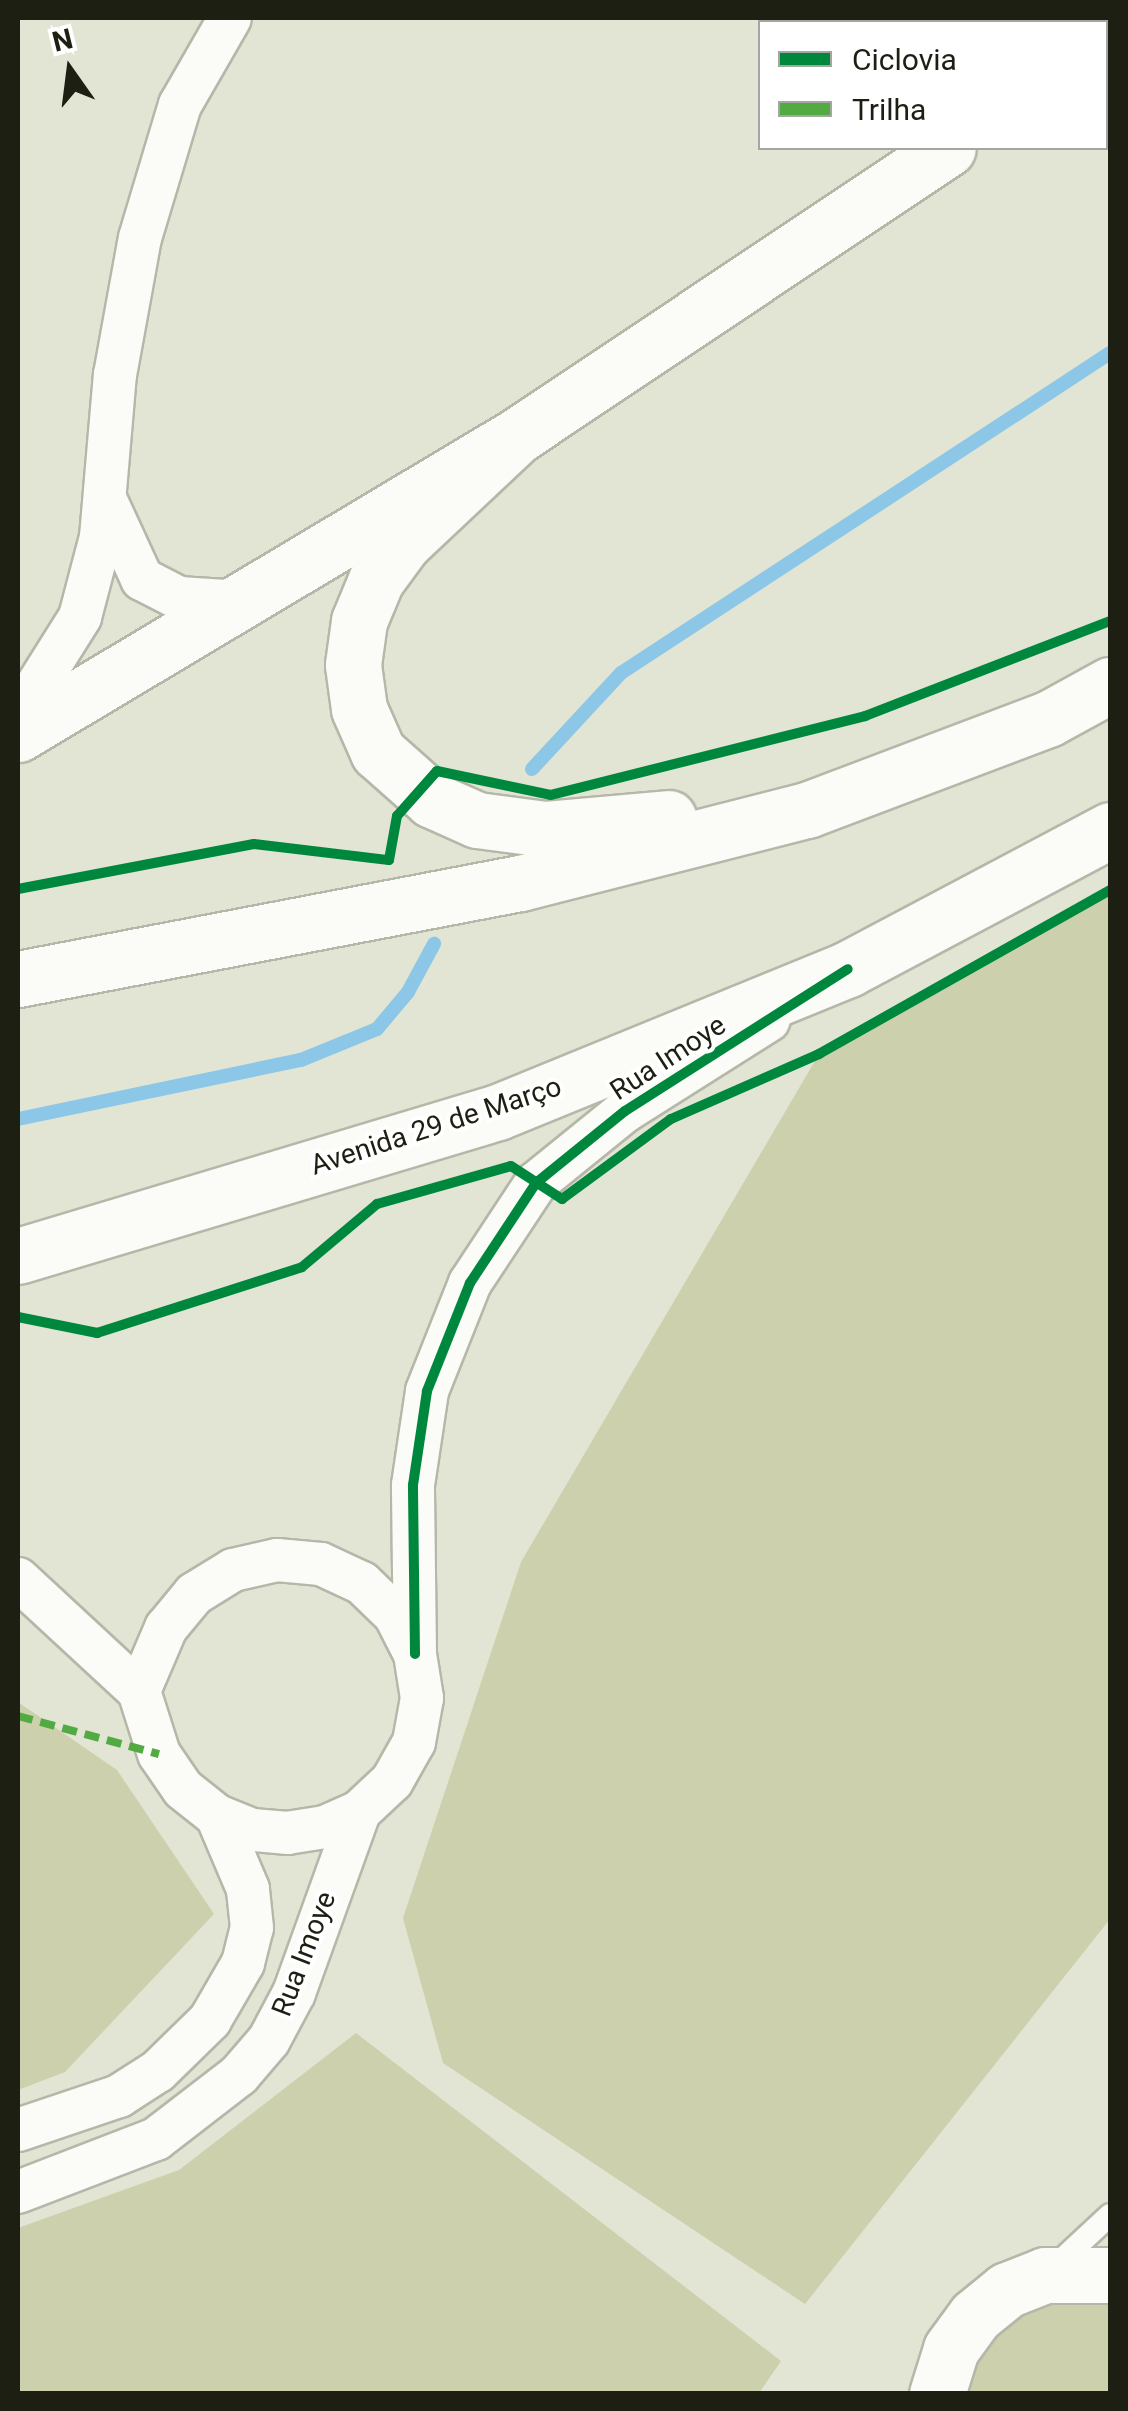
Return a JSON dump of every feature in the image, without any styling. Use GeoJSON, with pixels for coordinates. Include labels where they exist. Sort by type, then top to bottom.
{"type":"FeatureCollection","features":[{"type":"Feature","properties":{"kind":"main road"},"geometry":{"type":"LineString","coordinates":[[18,734],[516,436],[945,150]]}},
{"type":"Feature","properties":{"kind":"main road"},"geometry":{"type":"LineString","coordinates":[[516,436],[404,542],[376,580],[359,621],[352,664],[359,709],[378,752],[432,800],[478,820],[545,829],[807,810]]}},
{"type":"Feature","properties":{"kind":"main road"},"geometry":{"type":"LineString","coordinates":[[18,979],[520,884],[807,810],[1048,719],[1110,685]]}},
{"type":"Feature","properties":{"kind":"main road","name":"Avenida 29 de Março"},"geometry":{"type":"LineString","coordinates":[[18,1256],[498,1112],[848,969],[1110,830]]}},
{"type":"Feature","properties":{"kind":"main road"},"geometry":{"type":"LineString","coordinates":[[936,2392],[951,2349],[975,2316],[1006,2290],[1045,2275],[1110,2275]]}},
{"type":"Feature","properties":{"kind":"street"},"geometry":{"type":"LineString","coordinates":[[18,716],[80,617],[105,498],[116,375],[140,238],[180,105],[230,18]]}},
{"type":"Feature","properties":{"kind":"street"},"geometry":{"type":"LineString","coordinates":[[105,498],[142,579],[179,598],[241,602]]}},
{"type":"Feature","properties":{"kind":"street","name":"Rua Imoye"},"geometry":{"type":"LineString","coordinates":[[415,1654],[416,1466],[427,1391],[470,1283],[536,1184],[625,1112],[848,969]]}},
{"type":"Feature","properties":{"kind":"street"},"geometry":{"type":"LineString","coordinates":[[18,1579],[139,1691],[160,1754],[183,1790],[217,1816],[252,1830],[288,1833],[325,1827],[359,1812],[392,1781],[414,1742],[422,1698],[415,1654],[394,1614],[362,1583],[321,1564],[277,1560],[233,1570],[194,1594],[166,1628],[139,1691]]}},
{"type":"Feature","properties":{"kind":"street","name":"Rua Imoye"},"geometry":{"type":"LineString","coordinates":[[18,2192],[143,2146],[240,2075],[269,2040],[294,1993],[359,1812]]}},
{"type":"Feature","properties":{"kind":"street","name":"Rua Imoye"},"geometry":{"type":"LineString","coordinates":[[18,2130],[118,2096],[158,2071],[210,2020],[243,1963],[252,1928],[248,1889],[217,1816]]}},
{"type":"Feature","properties":{"kind":"lane"},"geometry":{"type":"LineString","coordinates":[[1045,2275],[1110,2215]]}},
{"type":"Feature","properties":{"kind":"green space"},"geometry":{"type":"Polygon","coordinates":[[[1110,893],[1110,1919],[805,2304],[443,2063],[403,1918],[521,1562],[819,1054],[1110,893]]]}},
{"type":"Feature","properties":{"kind":"green space"},"geometry":{"type":"Polygon","coordinates":[[[18,1702],[117,1770],[214,1914],[65,2072],[18,2090],[18,1702]]]}},
{"type":"Feature","properties":{"kind":"green space"},"geometry":{"type":"Polygon","coordinates":[[[356,2033],[781,2361],[759,2393],[18,2393],[18,2228],[179,2170],[356,2033]]]}},
{"type":"Feature","properties":{"kind":"green space"},"geometry":{"type":"Polygon","coordinates":[[[1082,2294],[1110,2303],[1110,2393],[968,2394],[974,2352],[1034,2300],[1082,2294]]]}},
{"type":"Feature","properties":{"kind":"waterway"},"geometry":{"type":"LineString","coordinates":[[532,769],[621,673],[1110,353]]}},
{"type":"Feature","properties":{"kind":"waterway"},"geometry":{"type":"LineString","coordinates":[[18,1119],[301,1060],[377,1029],[408,992],[434,944]]}},
{"type":"Feature","properties":{"kind":"marked path"},"geometry":{"type":"LineString","coordinates":[[18,1716],[159,1754]]}},
{"type":"Feature","properties":{"kind":"cycle path"},"geometry":{"type":"LineString","coordinates":[[18,889],[254,844],[389,860],[397,816],[437,771],[551,795],[865,716],[1110,621]]}},
{"type":"Feature","properties":{"kind":"cycle path"},"geometry":{"type":"LineString","coordinates":[[18,1317],[97,1333],[302,1267],[377,1204],[511,1166],[562,1199],[671,1119],[819,1054],[1110,890]]}},
{"type":"Feature","properties":{"kind":"cycle path"},"geometry":{"type":"LineString","coordinates":[[415,1654],[413,1485],[427,1391],[470,1283],[536,1183],[625,1111],[848,969]]}}]}
